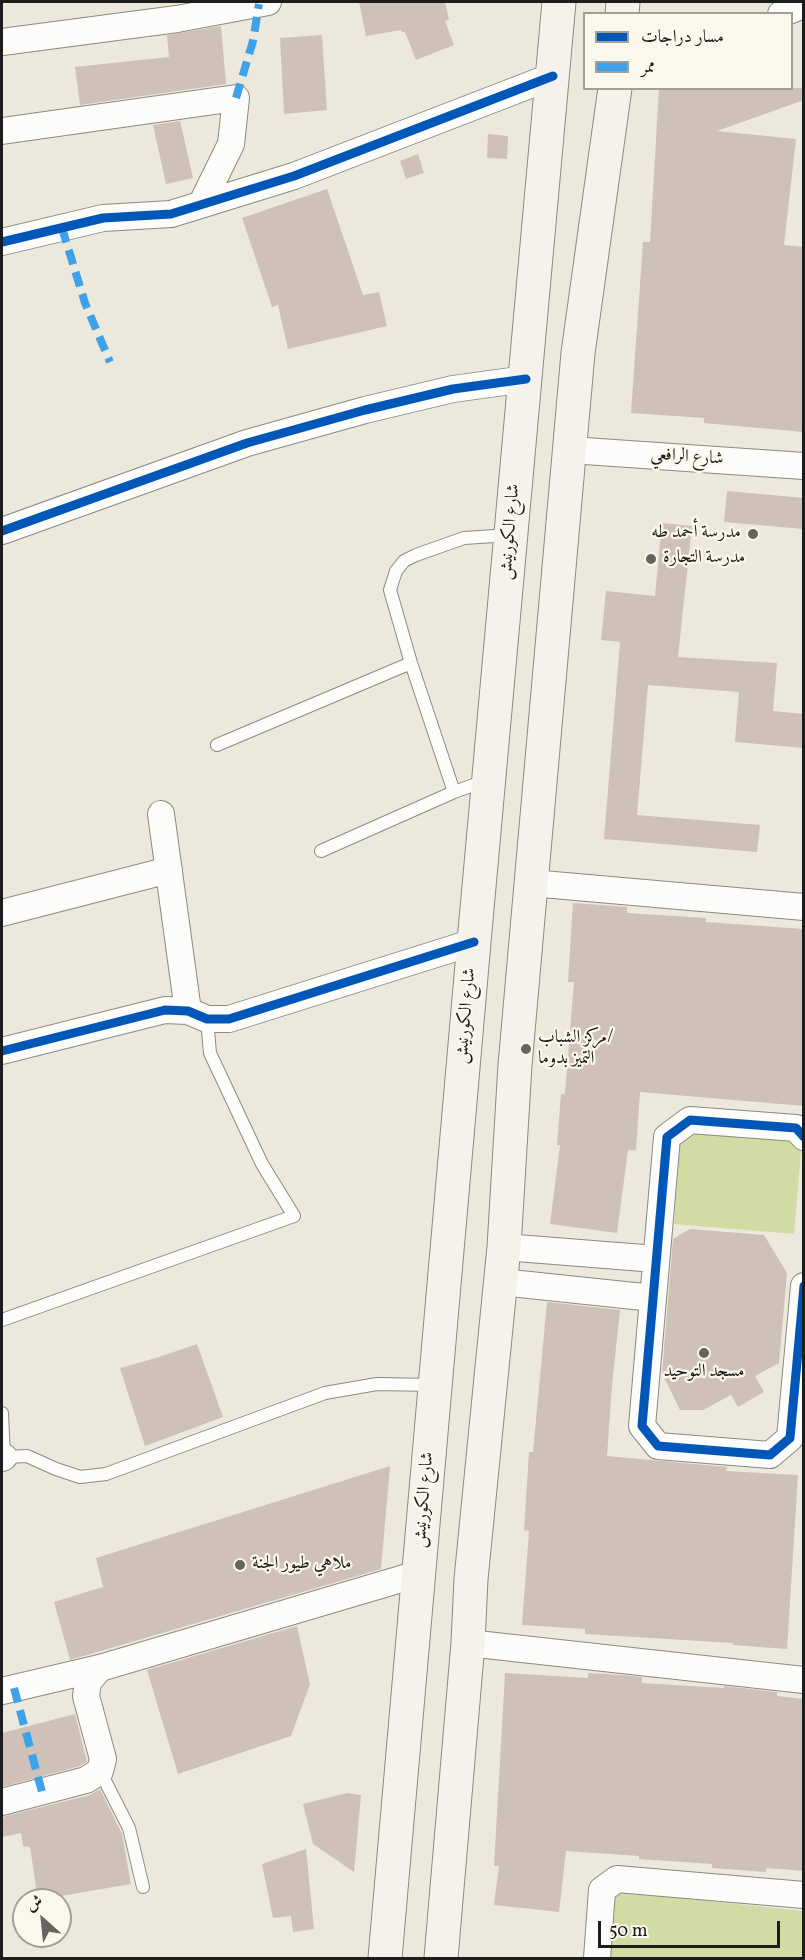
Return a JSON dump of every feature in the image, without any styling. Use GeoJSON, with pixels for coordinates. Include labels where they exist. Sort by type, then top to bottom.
{"type":"FeatureCollection","features":[{"type":"Feature","properties":{"kind":"main road","name":"شارع الكورنيش"},"geometry":{"type":"LineString","coordinates":[[385,1959],[474,942],[560,2]]}},
{"type":"Feature","properties":{"kind":"main road"},"geometry":{"type":"LineString","coordinates":[[441,1959],[468,1643],[471,1579],[504,1247],[514,1065],[578,353],[615,90]]}},
{"type":"Feature","properties":{"kind":"street"},"geometry":{"type":"LineString","coordinates":[[2,42],[177,19],[262,2]]}},
{"type":"Feature","properties":{"kind":"street"},"geometry":{"type":"LineString","coordinates":[[787,12],[804,5]]}},
{"type":"Feature","properties":{"kind":"street"},"geometry":{"type":"LineString","coordinates":[[2,242],[103,218],[171,214],[294,176],[553,76]]}},
{"type":"Feature","properties":{"kind":"street"},"geometry":{"type":"LineString","coordinates":[[2,131],[236,98],[231,144],[202,203]]}},
{"type":"Feature","properties":{"kind":"street"},"geometry":{"type":"LineString","coordinates":[[2,531],[257,440],[365,410],[453,389],[526,379]]}},
{"type":"Feature","properties":{"kind":"street","name":"شارع الرافعي"},"geometry":{"type":"LineString","coordinates":[[570,450],[804,466]]}},
{"type":"Feature","properties":{"kind":"street"},"geometry":{"type":"LineString","coordinates":[[161,814],[169,870],[197,1016]]}},
{"type":"Feature","properties":{"kind":"street"},"geometry":{"type":"LineString","coordinates":[[2,913],[169,870]]}},
{"type":"Feature","properties":{"kind":"street"},"geometry":{"type":"LineString","coordinates":[[531,883],[804,907]]}},
{"type":"Feature","properties":{"kind":"street"},"geometry":{"type":"LineString","coordinates":[[2,1051],[165,1010],[229,1019],[474,942]]}},
{"type":"Feature","properties":{"kind":"street"},"geometry":{"type":"LineString","coordinates":[[803,1295],[790,1437],[770,1455],[658,1446],[642,1426],[667,1137],[690,1120],[796,1128],[804,1137]]}},
{"type":"Feature","properties":{"kind":"street"},"geometry":{"type":"LineString","coordinates":[[504,1247],[656,1259]]}},
{"type":"Feature","properties":{"kind":"street"},"geometry":{"type":"LineString","coordinates":[[501,1282],[653,1298]]}},
{"type":"Feature","properties":{"kind":"street"},"geometry":{"type":"LineString","coordinates":[[2,1691],[99,1668],[418,1574]]}},
{"type":"Feature","properties":{"kind":"street"},"geometry":{"type":"LineString","coordinates":[[468,1643],[804,1680]]}},
{"type":"Feature","properties":{"kind":"street"},"geometry":{"type":"LineString","coordinates":[[2,1802],[86,1780],[100,1771],[103,1760],[86,1696],[88,1682],[99,1668]]}},
{"type":"Feature","properties":{"kind":"street"},"geometry":{"type":"LineString","coordinates":[[597,1959],[602,1890],[616,1879],[804,1895]]}},
{"type":"Feature","properties":{"kind":"lane"},"geometry":{"type":"LineString","coordinates":[[454,792],[411,663],[390,590],[396,572],[404,561],[464,538],[511,535]]}},
{"type":"Feature","properties":{"kind":"lane"},"geometry":{"type":"LineString","coordinates":[[217,745],[411,663]]}},
{"type":"Feature","properties":{"kind":"lane"},"geometry":{"type":"LineString","coordinates":[[321,851],[454,792],[489,779]]}},
{"type":"Feature","properties":{"kind":"lane"},"geometry":{"type":"LineString","coordinates":[[2,1320],[294,1216],[262,1164],[210,1053],[197,1016]]}},
{"type":"Feature","properties":{"kind":"lane"},"geometry":{"type":"LineString","coordinates":[[2,1413],[3,1457],[27,1456],[80,1477],[106,1474],[325,1393],[377,1384],[435,1385]]}},
{"type":"Feature","properties":{"kind":"lane"},"geometry":{"type":"LineString","coordinates":[[100,1771],[129,1828],[143,1887]]}},
{"type":"Feature","properties":{"kind":"green space"},"geometry":{"type":"Polygon","coordinates":[[[681,1132],[802,1141],[794,1234],[674,1224],[681,1132]]]}},
{"type":"Feature","properties":{"kind":"green space"},"geometry":{"type":"Polygon","coordinates":[[[614,1891],[803,1911],[803,1958],[607,1958],[614,1891]]]}},
{"type":"Feature","properties":{"kind":"building"},"geometry":{"type":"Polygon","coordinates":[[[359,2],[445,2],[449,20],[445,21],[454,45],[416,60],[405,32],[401,30],[366,36],[359,2]]]}},
{"type":"Feature","properties":{"kind":"building"},"geometry":{"type":"Polygon","coordinates":[[[221,26],[226,84],[80,105],[75,67],[169,57],[167,35],[221,26]]]}},
{"type":"Feature","properties":{"kind":"building"},"geometry":{"type":"Polygon","coordinates":[[[322,35],[327,110],[284,114],[280,38],[322,35]]]}},
{"type":"Feature","properties":{"kind":"building"},"geometry":{"type":"Polygon","coordinates":[[[793,88],[804,88],[804,100],[717,131],[796,139],[784,245],[804,247],[804,432],[704,423],[704,418],[631,413],[643,242],[650,242],[659,90],[793,90],[793,88]]]}},
{"type":"Feature","properties":{"kind":"building"},"geometry":{"type":"Polygon","coordinates":[[[180,121],[193,178],[166,184],[153,125],[180,121]]]}},
{"type":"Feature","properties":{"kind":"building"},"geometry":{"type":"Polygon","coordinates":[[[488,134],[508,136],[507,159],[487,158],[488,134]]]}},
{"type":"Feature","properties":{"kind":"building"},"geometry":{"type":"Polygon","coordinates":[[[418,154],[424,173],[406,179],[400,161],[418,154]]]}},
{"type":"Feature","properties":{"kind":"building"},"geometry":{"type":"Polygon","coordinates":[[[327,189],[363,295],[379,292],[387,326],[288,349],[278,305],[272,307],[242,218],[327,189]]]}},
{"type":"Feature","properties":{"kind":"building"},"geometry":{"type":"Polygon","coordinates":[[[727,491],[804,498],[804,529],[724,522],[727,491]]]}},
{"type":"Feature","properties":{"kind":"building"},"geometry":{"type":"Polygon","coordinates":[[[662,523],[692,526],[678,657],[777,663],[773,711],[804,714],[804,748],[735,742],[739,692],[648,685],[637,815],[760,825],[757,852],[604,839],[620,642],[601,640],[606,591],[655,596],[662,523]]]}},
{"type":"Feature","properties":{"kind":"building"},"geometry":{"type":"Polygon","coordinates":[[[573,903],[627,907],[627,913],[706,918],[706,922],[804,929],[804,1106],[640,1092],[636,1150],[628,1150],[617,1233],[550,1224],[560,1145],[557,1145],[561,1094],[565,1094],[574,982],[568,982],[573,903]]]}},
{"type":"Feature","properties":{"kind":"building"},"geometry":{"type":"Polygon","coordinates":[[[690,1229],[764,1235],[787,1273],[779,1363],[755,1376],[764,1392],[738,1407],[731,1395],[703,1410],[680,1410],[662,1373],[673,1239],[690,1229]]]}},
{"type":"Feature","properties":{"kind":"building"},"geometry":{"type":"Polygon","coordinates":[[[547,1302],[620,1310],[607,1456],[727,1467],[726,1471],[798,1475],[787,1649],[733,1645],[733,1643],[585,1634],[585,1629],[522,1625],[529,1531],[524,1530],[529,1452],[533,1452],[547,1302]]]}},
{"type":"Feature","properties":{"kind":"building"},"geometry":{"type":"Polygon","coordinates":[[[197,1344],[223,1417],[145,1446],[120,1368],[197,1344]]]}},
{"type":"Feature","properties":{"kind":"building","name":"ملاهي طيور الجنة"},"geometry":{"type":"Polygon","coordinates":[[[390,1466],[381,1569],[70,1660],[54,1602],[103,1587],[96,1558],[390,1466]]]}},
{"type":"Feature","properties":{"kind":"building"},"geometry":{"type":"Polygon","coordinates":[[[297,1626],[310,1684],[291,1736],[178,1774],[147,1670],[297,1626]]]}},
{"type":"Feature","properties":{"kind":"building"},"geometry":{"type":"Polygon","coordinates":[[[505,1673],[588,1678],[588,1673],[622,1675],[642,1677],[642,1683],[724,1688],[724,1686],[777,1692],[777,1696],[804,1699],[804,1871],[766,1868],[766,1872],[712,1868],[712,1864],[566,1851],[559,1912],[494,1905],[499,1866],[494,1866],[505,1673]]]}},
{"type":"Feature","properties":{"kind":"building"},"geometry":{"type":"Polygon","coordinates":[[[75,1714],[87,1762],[80,1766],[2,1787],[2,1733],[75,1714]]]}},
{"type":"Feature","properties":{"kind":"building"},"geometry":{"type":"Polygon","coordinates":[[[100,1789],[122,1834],[131,1884],[72,1894],[72,1888],[36,1888],[30,1847],[23,1846],[21,1833],[2,1837],[2,1817],[90,1795],[100,1789]]]}},
{"type":"Feature","properties":{"kind":"building"},"geometry":{"type":"Polygon","coordinates":[[[347,1793],[361,1795],[354,1872],[313,1844],[303,1804],[347,1793]]]}},
{"type":"Feature","properties":{"kind":"building"},"geometry":{"type":"Polygon","coordinates":[[[306,1849],[314,1929],[293,1932],[291,1916],[273,1918],[262,1864],[306,1849]]]}},
{"type":"Feature","properties":{"kind":"marked path"},"geometry":{"type":"LineString","coordinates":[[236,98],[253,41],[259,4]]}},
{"type":"Feature","properties":{"kind":"marked path"},"geometry":{"type":"LineString","coordinates":[[62,228],[85,303],[110,362]]}},
{"type":"Feature","properties":{"kind":"marked path"},"geometry":{"type":"LineString","coordinates":[[14,1688],[42,1792]]}},
{"type":"Feature","properties":{"kind":"cycle path"},"geometry":{"type":"LineString","coordinates":[[2,242],[103,218],[171,214],[294,176],[553,76]]}},
{"type":"Feature","properties":{"kind":"cycle path"},"geometry":{"type":"LineString","coordinates":[[2,531],[247,443],[365,410],[453,389],[526,379]]}},
{"type":"Feature","properties":{"kind":"cycle path"},"geometry":{"type":"LineString","coordinates":[[2,1051],[165,1010],[188,1011],[207,1019],[229,1019],[474,942]]}},
{"type":"Feature","properties":{"kind":"cycle path"},"geometry":{"type":"LineString","coordinates":[[804,1137],[796,1128],[690,1120],[667,1137],[642,1426],[658,1446],[770,1455],[790,1438],[804,1286]]}},
{"type":"Feature","properties":{"kind":"place","name":"مدرسة أحمد طه"},"geometry":{"type":"Point","coordinates":[753,534]}},
{"type":"Feature","properties":{"kind":"place","name":"مدرسة التجارة"},"geometry":{"type":"Point","coordinates":[651,559]}},
{"type":"Feature","properties":{"kind":"place","name":"مركز الشباب/ التميز بدوما"},"geometry":{"type":"Point","coordinates":[526,1049]}},
{"type":"Feature","properties":{"kind":"place","name":"مسجد التوحيد"},"geometry":{"type":"Point","coordinates":[704,1353]}},
{"type":"Feature","properties":{"kind":"place","name":"ملاهي طيور الجنة"},"geometry":{"type":"Point","coordinates":[240,1565]}}]}
